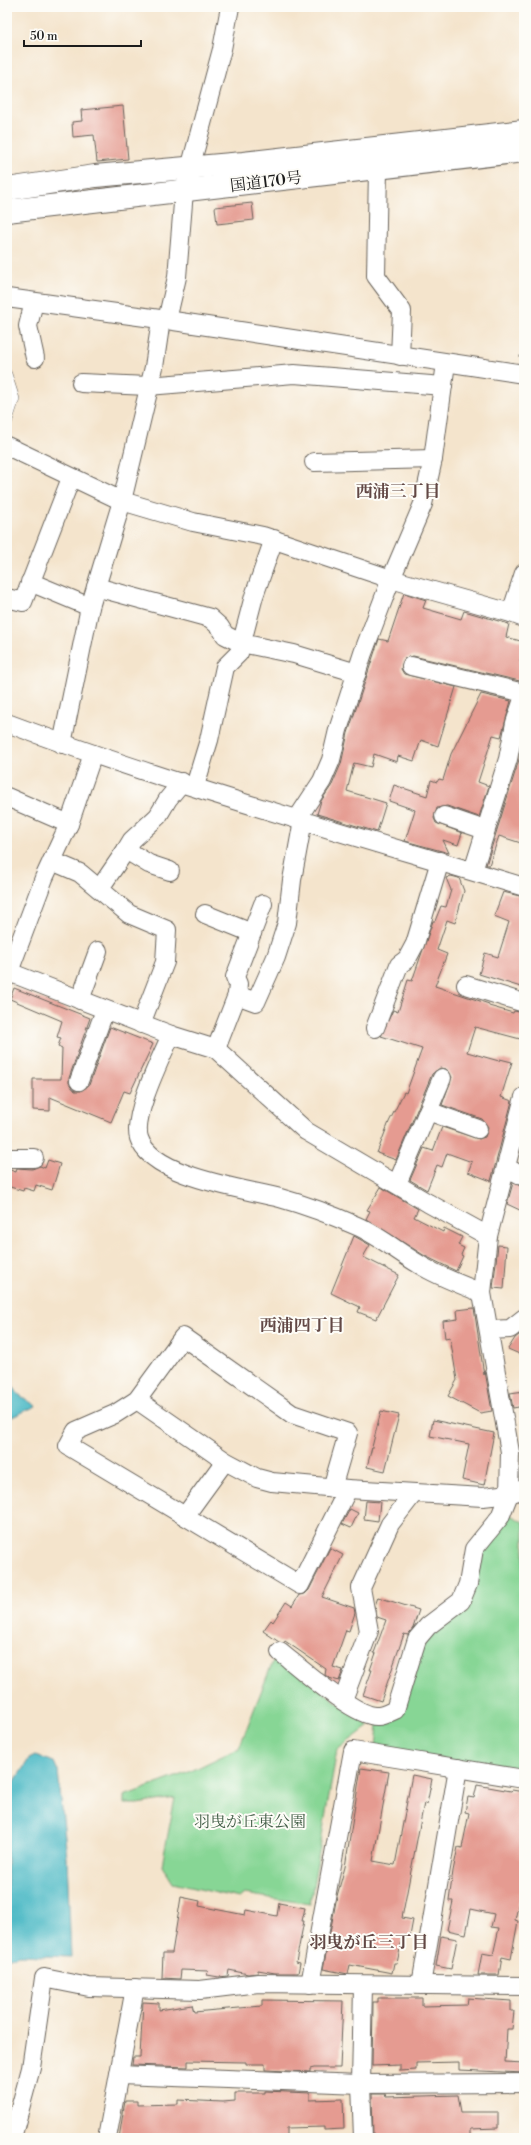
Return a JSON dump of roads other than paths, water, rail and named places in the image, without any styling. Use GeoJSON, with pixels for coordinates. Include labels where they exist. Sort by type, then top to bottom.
{"type":"FeatureCollection","features":[{"type":"Feature","properties":{"kind":"highway","name":"国道170号"},"geometry":{"type":"LineString","coordinates":[[7,189],[96,176],[283,159],[524,131]]}},
{"type":"Feature","properties":{"kind":"highway","name":"国道170号"},"geometry":{"type":"LineString","coordinates":[[7,211],[524,151]]}},
{"type":"Feature","properties":{"kind":"street"},"geometry":{"type":"LineString","coordinates":[[62,744],[90,607],[122,501],[164,320],[177,277],[184,191],[222,49],[230,7]]}},
{"type":"Feature","properties":{"kind":"street"},"geometry":{"type":"LineString","coordinates":[[378,169],[376,276],[402,311],[400,356]]}},
{"type":"Feature","properties":{"kind":"street"},"geometry":{"type":"LineString","coordinates":[[7,298],[524,374]]}},
{"type":"Feature","properties":{"kind":"street"},"geometry":{"type":"LineString","coordinates":[[34,302],[28,326],[36,358]]}},
{"type":"Feature","properties":{"kind":"street"},"geometry":{"type":"LineString","coordinates":[[237,995],[256,1002],[276,957],[287,923],[300,819],[322,781],[331,760],[338,730],[357,673],[391,579],[423,504],[433,459],[446,363]]}},
{"type":"Feature","properties":{"kind":"street"},"geometry":{"type":"LineString","coordinates":[[81,383],[148,386],[294,374],[443,386]]}},
{"type":"Feature","properties":{"kind":"street"},"geometry":{"type":"LineString","coordinates":[[7,446],[71,478],[122,501],[193,522],[274,539],[391,579],[518,615],[524,573]]}},
{"type":"Feature","properties":{"kind":"street"},"geometry":{"type":"LineString","coordinates":[[314,462],[433,459]]}},
{"type":"Feature","properties":{"kind":"street"},"geometry":{"type":"LineString","coordinates":[[7,598],[23,602],[71,478]]}},
{"type":"Feature","properties":{"kind":"street"},"geometry":{"type":"LineString","coordinates":[[100,888],[132,840],[158,816],[168,799],[188,784],[209,740],[225,667],[239,653],[254,596],[274,539]]}},
{"type":"Feature","properties":{"kind":"street"},"geometry":{"type":"LineString","coordinates":[[30,582],[90,607]]}},
{"type":"Feature","properties":{"kind":"street"},"geometry":{"type":"LineString","coordinates":[[96,587],[210,618],[220,627],[225,635],[241,643],[294,654],[357,673]]}},
{"type":"Feature","properties":{"kind":"street"},"geometry":{"type":"LineString","coordinates":[[411,666],[524,695],[515,723],[508,759],[472,871]]}},
{"type":"Feature","properties":{"kind":"street"},"geometry":{"type":"LineString","coordinates":[[7,723],[93,754],[524,887]]}},
{"type":"Feature","properties":{"kind":"street"},"geometry":{"type":"LineString","coordinates":[[93,754],[69,824],[44,878],[8,975],[80,1000],[171,1035],[216,1049],[306,1131],[488,1236]]}},
{"type":"Feature","properties":{"kind":"street"},"geometry":{"type":"LineString","coordinates":[[7,797],[69,824]]}},
{"type":"Feature","properties":{"kind":"street"},"geometry":{"type":"LineString","coordinates":[[444,816],[486,830]]}},
{"type":"Feature","properties":{"kind":"street"},"geometry":{"type":"LineString","coordinates":[[126,850],[149,864],[170,871]]}},
{"type":"Feature","properties":{"kind":"street"},"geometry":{"type":"LineString","coordinates":[[52,860],[80,873],[100,888],[129,914],[167,930],[165,962],[141,1024]]}},
{"type":"Feature","properties":{"kind":"street"},"geometry":{"type":"LineString","coordinates":[[375,1028],[399,964],[407,959],[415,944],[440,861]]}},
{"type":"Feature","properties":{"kind":"street"},"geometry":{"type":"LineString","coordinates":[[216,1049],[237,995],[238,984],[235,977],[263,904]]}},
{"type":"Feature","properties":{"kind":"street"},"geometry":{"type":"LineString","coordinates":[[205,914],[252,933]]}},
{"type":"Feature","properties":{"kind":"street"},"geometry":{"type":"LineString","coordinates":[[80,1000],[98,951]]}},
{"type":"Feature","properties":{"kind":"street"},"geometry":{"type":"LineString","coordinates":[[466,985],[524,1003]]}},
{"type":"Feature","properties":{"kind":"street"},"geometry":{"type":"LineString","coordinates":[[79,1081],[105,1010]]}},
{"type":"Feature","properties":{"kind":"street"},"geometry":{"type":"LineString","coordinates":[[171,1035],[141,1106],[138,1128],[139,1138],[145,1149],[155,1158],[194,1177],[220,1186],[280,1198],[358,1226],[429,1271],[482,1293]]}},
{"type":"Feature","properties":{"kind":"street"},"geometry":{"type":"LineString","coordinates":[[397,1184],[442,1078]]}},
{"type":"Feature","properties":{"kind":"street"},"geometry":{"type":"LineString","coordinates":[[280,1652],[363,1714],[378,1716],[395,1710],[418,1639],[428,1626],[461,1601],[468,1584],[474,1549],[500,1517],[517,1492],[482,1293],[488,1236],[524,1097]]}},
{"type":"Feature","properties":{"kind":"street"},"geometry":{"type":"LineString","coordinates":[[428,1111],[478,1129]]}},
{"type":"Feature","properties":{"kind":"street"},"geometry":{"type":"LineString","coordinates":[[7,1158],[34,1158]]}},
{"type":"Feature","properties":{"kind":"street"},"geometry":{"type":"LineString","coordinates":[[506,1167],[524,1177]]}},
{"type":"Feature","properties":{"kind":"street"},"geometry":{"type":"LineString","coordinates":[[489,1330],[510,1329],[524,1318]]}},
{"type":"Feature","properties":{"kind":"street"},"geometry":{"type":"LineString","coordinates":[[183,1337],[292,1414],[348,1433],[340,1488],[300,1584],[68,1446],[76,1431],[115,1414],[137,1400],[183,1337]]}},
{"type":"Feature","properties":{"kind":"street"},"geometry":{"type":"LineString","coordinates":[[137,1400],[225,1461],[257,1478],[272,1482],[483,1497],[517,1492]]}},
{"type":"Feature","properties":{"kind":"street"},"geometry":{"type":"LineString","coordinates":[[185,1516],[225,1461]]}},
{"type":"Feature","properties":{"kind":"street"},"geometry":{"type":"LineString","coordinates":[[343,1700],[369,1631],[361,1588],[390,1524],[414,1493]]}},
{"type":"Feature","properties":{"kind":"street"},"geometry":{"type":"LineString","coordinates":[[310,1984],[353,1751],[524,1779]]}},
{"type":"Feature","properties":{"kind":"street"},"geometry":{"type":"LineString","coordinates":[[421,1985],[458,1768]]}},
{"type":"Feature","properties":{"kind":"street"},"geometry":{"type":"LineString","coordinates":[[12,2138],[31,2068],[44,1978],[89,1987],[200,1990],[258,1983],[524,1986]]}},
{"type":"Feature","properties":{"kind":"street"},"geometry":{"type":"LineString","coordinates":[[363,1985],[361,2084],[363,2138]]}},
{"type":"Feature","properties":{"kind":"street"},"geometry":{"type":"LineString","coordinates":[[107,2138],[135,1988]]}},
{"type":"Feature","properties":{"kind":"street"},"geometry":{"type":"LineString","coordinates":[[119,2075],[361,2084],[524,2083]]}},
{"type":"Feature","properties":{"kind":"lane"},"geometry":{"type":"LineString","coordinates":[[7,374],[15,398],[7,422]]}},
{"type":"Feature","properties":{"kind":"water"},"geometry":{"type":"Polygon","coordinates":[[[7,1376],[18,1394],[36,1406],[10,1418],[7,1422],[7,1376]]]}},
{"type":"Feature","properties":{"kind":"water"},"geometry":{"type":"Polygon","coordinates":[[[35,1756],[54,1762],[58,1771],[67,1857],[71,1957],[19,1955],[7,1959],[7,1793],[29,1759],[35,1756]]]}},
{"type":"Feature","properties":{"kind":"district","name":"西浦三丁目"},"geometry":{"type":"Point","coordinates":[398,492]}},
{"type":"Feature","properties":{"kind":"district","name":"西浦四丁目"},"geometry":{"type":"Point","coordinates":[302,1326]}},
{"type":"Feature","properties":{"kind":"district","name":"羽曳が丘三丁目"},"geometry":{"type":"Point","coordinates":[369,1943]}},
{"type":"Feature","properties":{"kind":"park label","name":"羽曳が丘東公園"},"geometry":{"type":"Point","coordinates":[250,1822]}}]}
